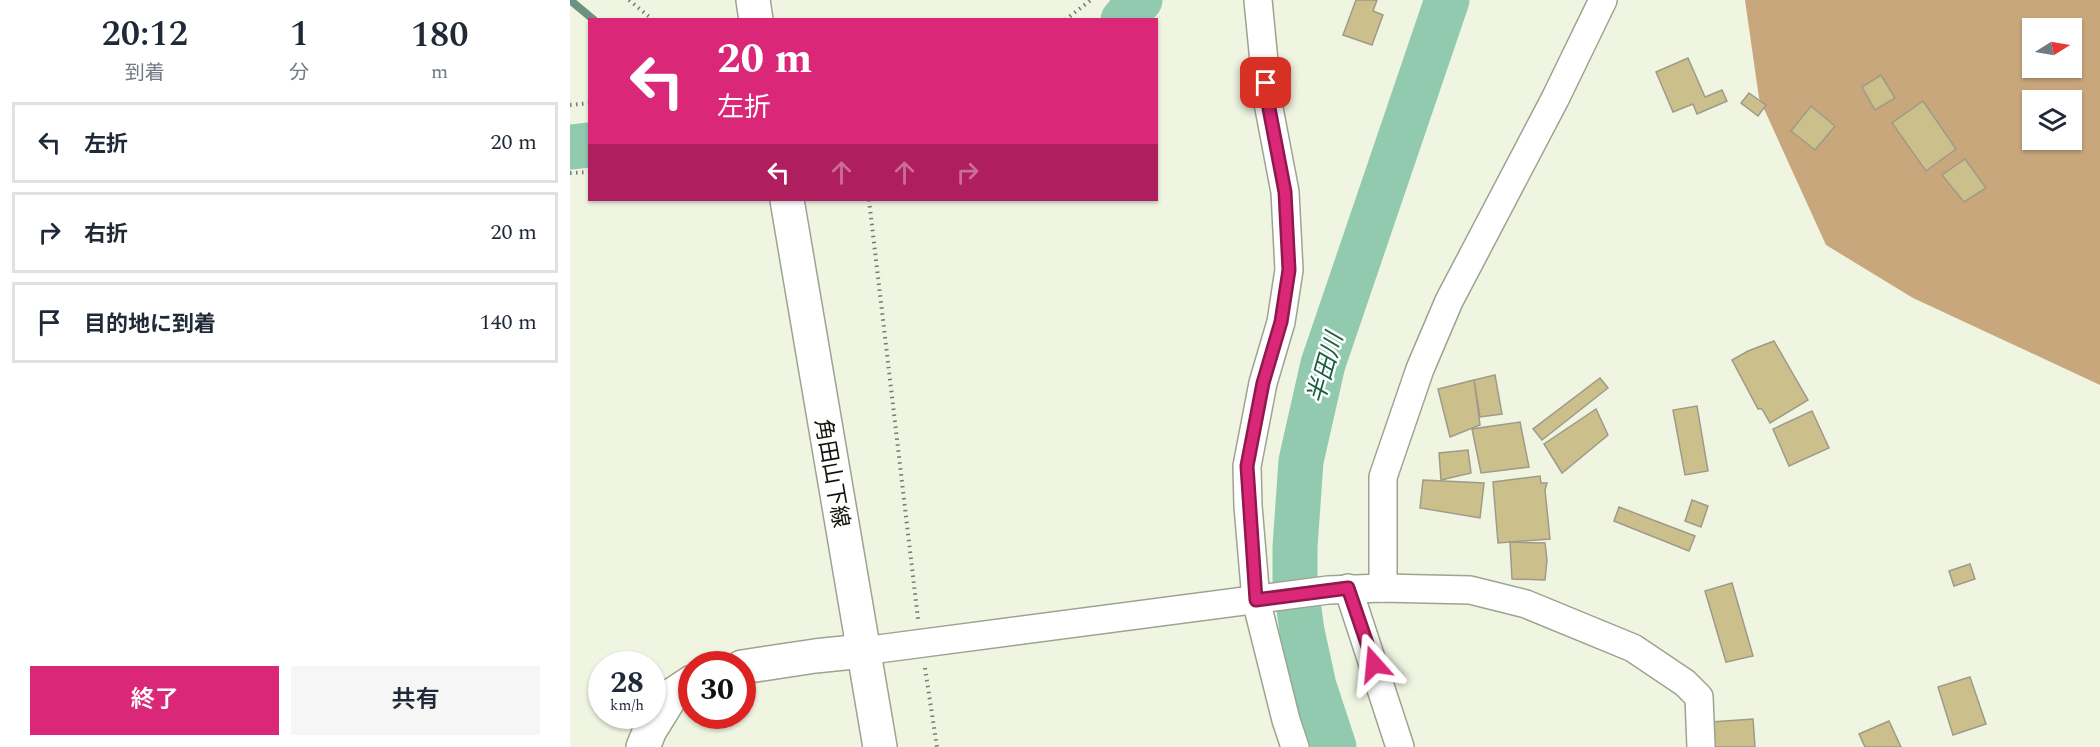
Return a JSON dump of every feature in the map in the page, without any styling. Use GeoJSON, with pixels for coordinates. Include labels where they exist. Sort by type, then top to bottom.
{"type":"FeatureCollection","features":[{"type":"Feature","properties":{"kind":"main road"},"geometry":{"type":"LineString","coordinates":[[753,0],[756,18]]}},
{"type":"Feature","properties":{"kind":"main road","name":"角田山下線"},"geometry":{"type":"LineString","coordinates":[[787,201],[880,747]]}},
{"type":"Feature","properties":{"kind":"main road"},"geometry":{"type":"LineString","coordinates":[[756,665],[863,651]]}},
{"type":"Feature","properties":{"kind":"main road"},"geometry":{"type":"LineString","coordinates":[[643,747],[670,696],[678,691]]}},
{"type":"Feature","properties":{"kind":"street"},"geometry":{"type":"LineString","coordinates":[[1258,0],[1268,103],[1285,192],[1289,270],[1281,322],[1263,383],[1247,466],[1262,599],[1286,720],[1295,747]]}},
{"type":"Feature","properties":{"kind":"street"},"geometry":{"type":"LineString","coordinates":[[1383,588],[1383,477],[1420,369],[1449,301],[1555,99],[1603,0]]}},
{"type":"Feature","properties":{"kind":"street"},"geometry":{"type":"LineString","coordinates":[[1338,589],[1400,747]]}},
{"type":"Feature","properties":{"kind":"street"},"geometry":{"type":"LineString","coordinates":[[863,651],[1338,589],[1470,590],[1526,604],[1633,648],[1685,683],[1699,697],[1701,747]]}},
{"type":"Feature","properties":{"kind":"path"},"geometry":{"type":"LineString","coordinates":[[628,0],[650,18]]}},
{"type":"Feature","properties":{"kind":"path"},"geometry":{"type":"LineString","coordinates":[[1068,18],[1091,0]]}},
{"type":"Feature","properties":{"kind":"path"},"geometry":{"type":"LineString","coordinates":[[570,105],[588,103]]}},
{"type":"Feature","properties":{"kind":"path"},"geometry":{"type":"LineString","coordinates":[[570,173],[588,172]]}},
{"type":"Feature","properties":{"kind":"path"},"geometry":{"type":"LineString","coordinates":[[869,201],[921,644],[937,747]]}},
{"type":"Feature","properties":{"kind":"shaded area"},"geometry":{"type":"Polygon","coordinates":[[[1745,0],[2100,0],[2100,385],[1913,298],[1826,245],[1759,98],[1745,0]]]}},
{"type":"Feature","properties":{"kind":"building"},"geometry":{"type":"Polygon","coordinates":[[[1356,0],[1377,0],[1373,11],[1383,15],[1372,45],[1343,35],[1356,0]]]}},
{"type":"Feature","properties":{"kind":"building"},"geometry":{"type":"Polygon","coordinates":[[[1688,58],[1705,97],[1722,90],[1727,101],[1697,114],[1693,104],[1673,112],[1656,72],[1688,58]]]}},
{"type":"Feature","properties":{"kind":"building"},"geometry":{"type":"Polygon","coordinates":[[[1881,75],[1895,98],[1875,110],[1862,87],[1881,75]]]}},
{"type":"Feature","properties":{"kind":"building"},"geometry":{"type":"Polygon","coordinates":[[[1749,93],[1766,105],[1758,116],[1741,103],[1749,93]]]}},
{"type":"Feature","properties":{"kind":"building"},"geometry":{"type":"Polygon","coordinates":[[[1923,101],[1956,149],[1926,171],[1892,123],[1923,101]]]}},
{"type":"Feature","properties":{"kind":"building"},"geometry":{"type":"Polygon","coordinates":[[[1811,106],[1835,126],[1815,150],[1791,131],[1811,106]]]}},
{"type":"Feature","properties":{"kind":"building"},"geometry":{"type":"Polygon","coordinates":[[[1965,159],[1986,188],[1964,202],[1942,175],[1965,159]]]}},
{"type":"Feature","properties":{"kind":"building"},"geometry":{"type":"Polygon","coordinates":[[[1774,341],[1808,400],[1770,423],[1762,409],[1758,409],[1732,360],[1774,341]]]}},
{"type":"Feature","properties":{"kind":"building"},"geometry":{"type":"Polygon","coordinates":[[[1495,375],[1502,414],[1480,417],[1474,380],[1495,375]]]}},
{"type":"Feature","properties":{"kind":"building"},"geometry":{"type":"Polygon","coordinates":[[[1600,378],[1608,388],[1542,440],[1533,429],[1600,378]]]}},
{"type":"Feature","properties":{"kind":"building"},"geometry":{"type":"Polygon","coordinates":[[[1474,380],[1480,425],[1450,437],[1438,389],[1474,380]]]}},
{"type":"Feature","properties":{"kind":"building"},"geometry":{"type":"Polygon","coordinates":[[[1697,406],[1708,471],[1685,475],[1673,410],[1697,406]]]}},
{"type":"Feature","properties":{"kind":"building"},"geometry":{"type":"Polygon","coordinates":[[[1596,409],[1608,435],[1562,473],[1544,444],[1596,409]]]}},
{"type":"Feature","properties":{"kind":"building"},"geometry":{"type":"Polygon","coordinates":[[[1812,411],[1829,448],[1789,466],[1773,429],[1812,411]]]}},
{"type":"Feature","properties":{"kind":"building"},"geometry":{"type":"Polygon","coordinates":[[[1520,422],[1529,467],[1481,473],[1472,429],[1520,422]]]}},
{"type":"Feature","properties":{"kind":"building"},"geometry":{"type":"Polygon","coordinates":[[[1468,450],[1471,473],[1441,480],[1439,453],[1468,450]]]}},
{"type":"Feature","properties":{"kind":"building"},"geometry":{"type":"Polygon","coordinates":[[[1540,476],[1541,483],[1547,483],[1545,490],[1550,539],[1498,543],[1493,482],[1540,476]]]}},
{"type":"Feature","properties":{"kind":"building"},"geometry":{"type":"Polygon","coordinates":[[[1423,480],[1484,483],[1480,518],[1420,508],[1423,480]]]}},
{"type":"Feature","properties":{"kind":"building"},"geometry":{"type":"Polygon","coordinates":[[[1692,500],[1708,506],[1701,527],[1685,521],[1692,500]]]}},
{"type":"Feature","properties":{"kind":"building"},"geometry":{"type":"Polygon","coordinates":[[[1619,507],[1695,536],[1689,551],[1614,521],[1619,507]]]}},
{"type":"Feature","properties":{"kind":"building"},"geometry":{"type":"Polygon","coordinates":[[[1510,542],[1545,543],[1547,560],[1545,580],[1512,579],[1510,542]]]}},
{"type":"Feature","properties":{"kind":"building"},"geometry":{"type":"Polygon","coordinates":[[[1970,564],[1975,579],[1954,586],[1949,571],[1970,564]]]}},
{"type":"Feature","properties":{"kind":"building"},"geometry":{"type":"Polygon","coordinates":[[[1732,583],[1753,656],[1726,662],[1705,591],[1732,583]]]}},
{"type":"Feature","properties":{"kind":"building"},"geometry":{"type":"Polygon","coordinates":[[[1970,677],[1986,724],[1953,735],[1938,687],[1970,677]]]}},
{"type":"Feature","properties":{"kind":"building"},"geometry":{"type":"Polygon","coordinates":[[[1753,719],[1755,747],[1712,747],[1711,722],[1753,719]]]}},
{"type":"Feature","properties":{"kind":"building"},"geometry":{"type":"Polygon","coordinates":[[[1889,721],[1901,747],[1865,747],[1859,734],[1889,721]]]}},
{"type":"Feature","properties":{"kind":"waterway"},"geometry":{"type":"LineString","coordinates":[[570,0],[592,18]]}},
{"type":"Feature","properties":{"kind":"waterway"},"geometry":{"type":"LineString","coordinates":[[1125,18],[1140,0]]}},
{"type":"Feature","properties":{"kind":"waterway","name":"半田川"},"geometry":{"type":"LineString","coordinates":[[1334,747],[1314,686],[1302,631],[1295,580],[1301,461],[1323,364],[1447,0]]}},
{"type":"Feature","properties":{"kind":"waterway"},"geometry":{"type":"LineString","coordinates":[[570,147],[588,145]]}},
{"type":"Feature","properties":{"kind":"route"},"geometry":{"type":"LineString","coordinates":[[1266,83],[1285,192],[1289,270],[1281,322],[1263,383],[1247,466],[1256,600],[1348,588],[1374,664]]}}]}
